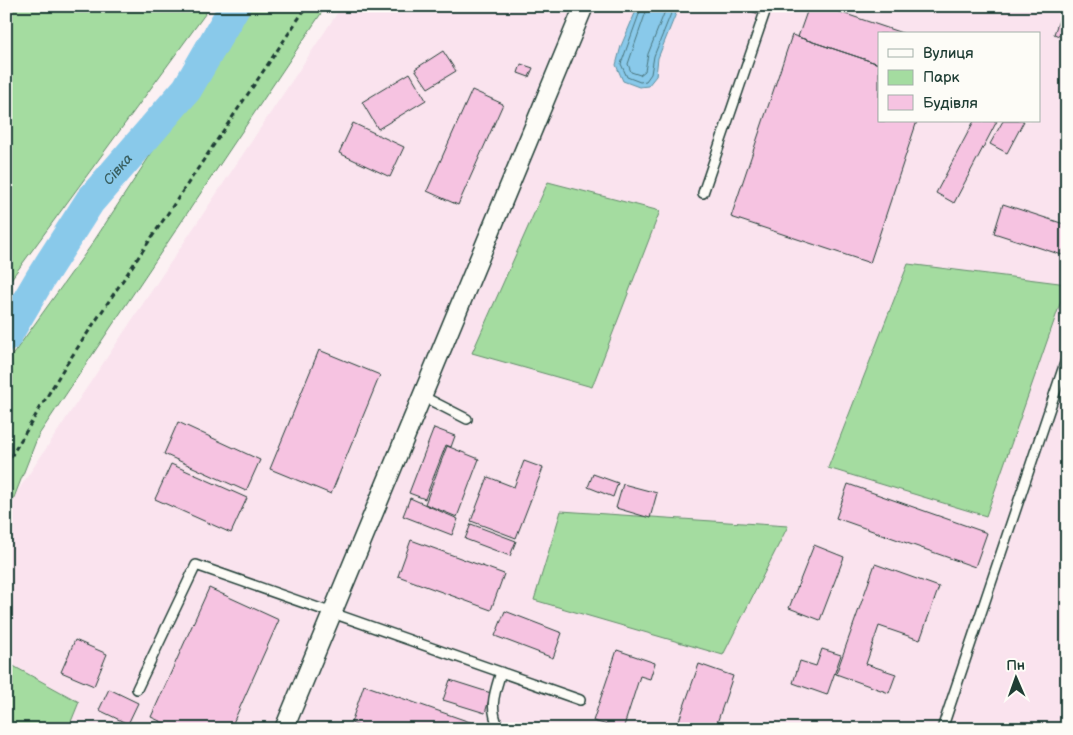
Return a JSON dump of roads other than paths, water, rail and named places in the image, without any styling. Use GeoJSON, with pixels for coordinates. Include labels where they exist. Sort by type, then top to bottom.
{"type":"FeatureCollection","features":[{"type":"Feature","properties":{"kind":"street"},"geometry":{"type":"LineString","coordinates":[[284,729],[584,6]]}},
{"type":"Feature","properties":{"kind":"lane"},"geometry":{"type":"LineString","coordinates":[[704,193],[767,6]]}},
{"type":"Feature","properties":{"kind":"lane"},"geometry":{"type":"LineString","coordinates":[[942,729],[1067,357]]}},
{"type":"Feature","properties":{"kind":"lane"},"geometry":{"type":"LineString","coordinates":[[422,396],[468,419]]}},
{"type":"Feature","properties":{"kind":"lane"},"geometry":{"type":"LineString","coordinates":[[137,689],[196,565],[580,700]]}},
{"type":"Feature","properties":{"kind":"lane"},"geometry":{"type":"LineString","coordinates":[[499,729],[493,714],[494,695],[501,672]]}},
{"type":"Feature","properties":{"kind":"water"},"geometry":{"type":"Polygon","coordinates":[[[638,6],[679,6],[658,58],[656,76],[648,86],[639,87],[623,81],[616,65],[621,46],[638,6]]]}},
{"type":"Feature","properties":{"kind":"waterway","name":"Сівка"},"geometry":{"type":"LineString","coordinates":[[6,337],[40,279],[90,201],[187,89],[235,6]]}}]}
